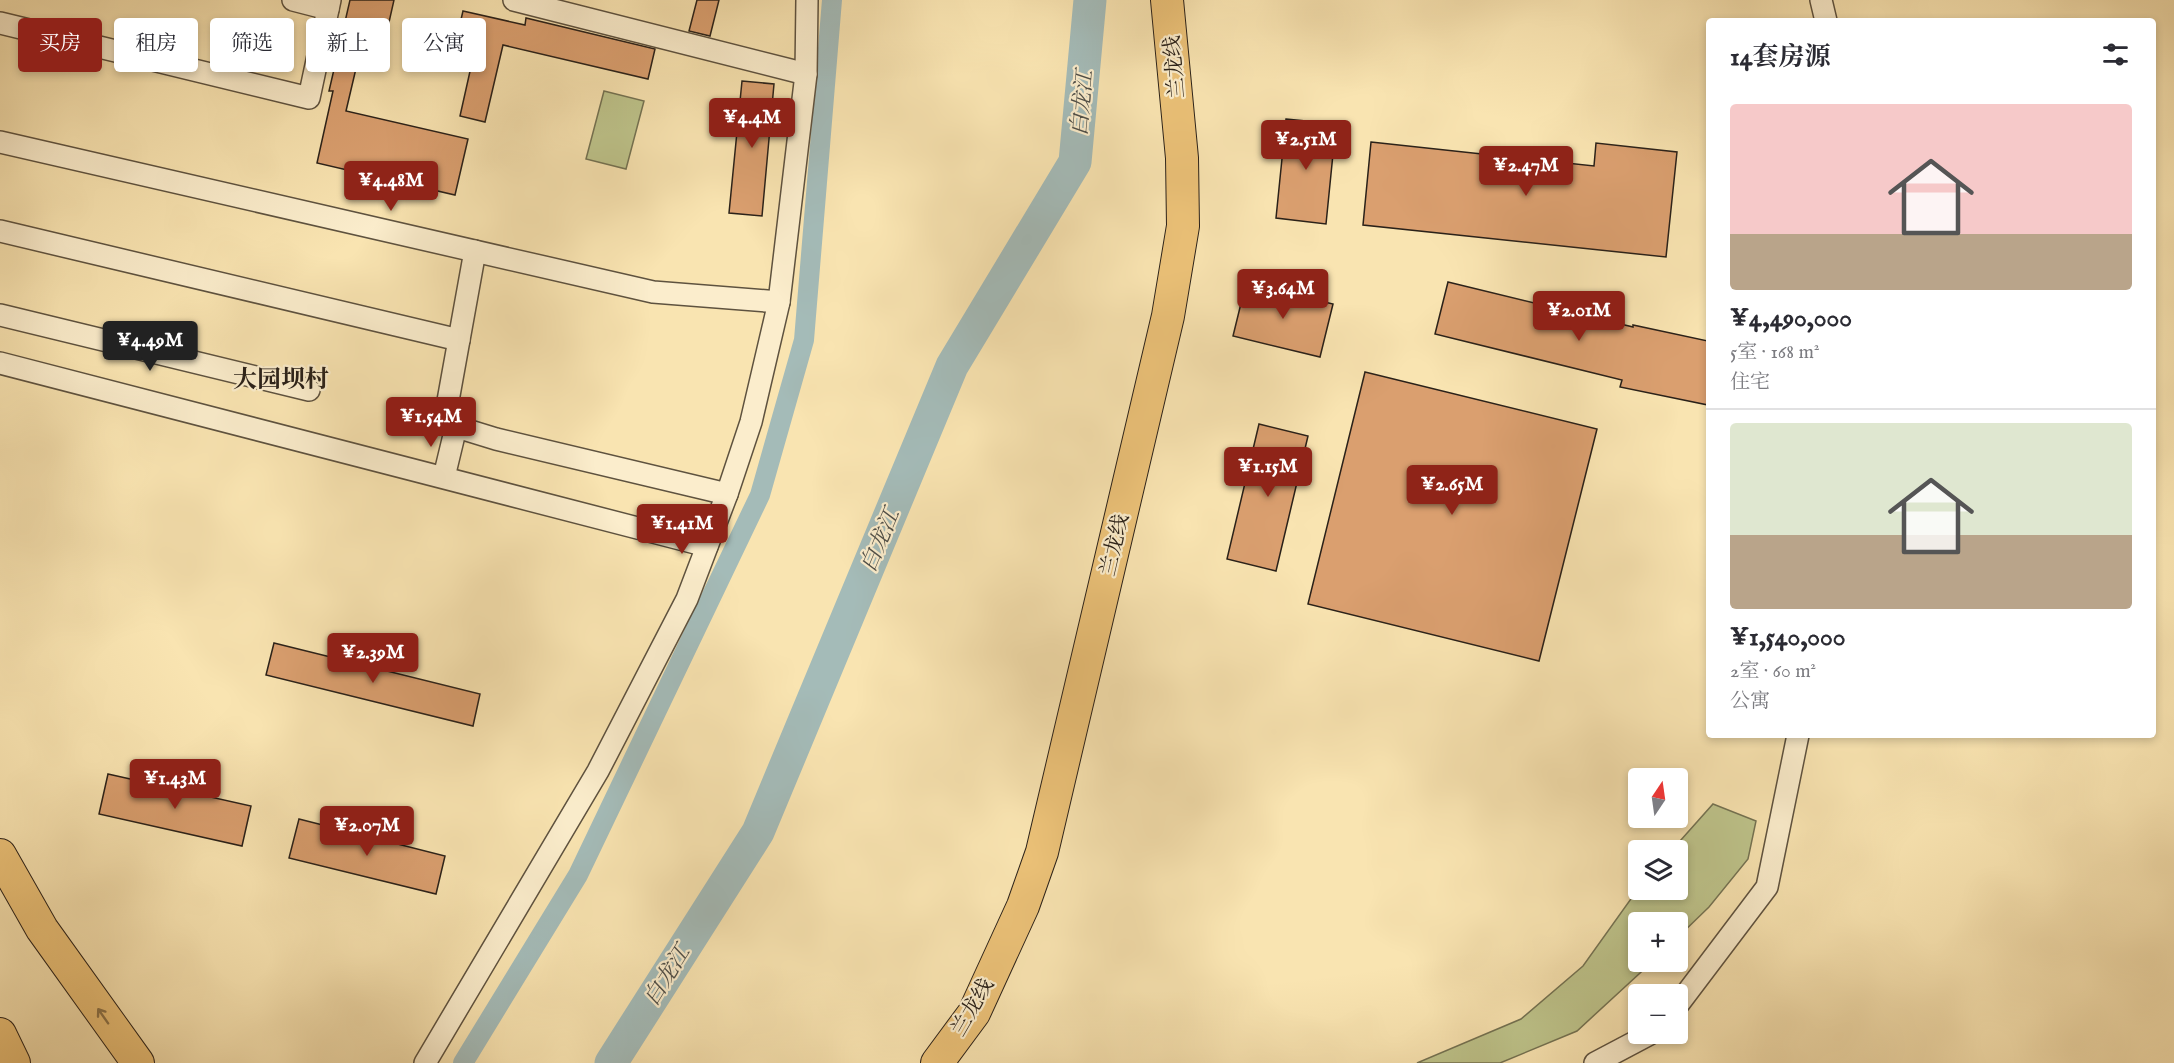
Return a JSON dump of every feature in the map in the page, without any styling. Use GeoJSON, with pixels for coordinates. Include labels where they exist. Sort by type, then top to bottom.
{"type":"FeatureCollection","features":[{"type":"Feature","properties":{"kind":"highway","name":"兰龙线"},"geometry":{"type":"LineString","coordinates":[[937,1063],[974,1013],[1023,906],[1042,852],[1168,316],[1183,215],[1182,158],[1167,0]]}},
{"type":"Feature","properties":{"kind":"highway"},"geometry":{"type":"LineString","coordinates":[[0,855],[42,929],[130,1053],[149,1063]]}},
{"type":"Feature","properties":{"kind":"highway"},"geometry":{"type":"LineString","coordinates":[[0,1034],[14,1063]]}},
{"type":"Feature","properties":{"kind":"street"},"geometry":{"type":"LineString","coordinates":[[0,23],[309,98],[329,4],[293,0]]}},
{"type":"Feature","properties":{"kind":"street"},"geometry":{"type":"LineString","coordinates":[[514,0],[806,74]]}},
{"type":"Feature","properties":{"kind":"street"},"geometry":{"type":"LineString","coordinates":[[425,1063],[598,771],[687,599],[727,494],[751,422],[779,302],[806,74],[807,0]]}},
{"type":"Feature","properties":{"kind":"street"},"geometry":{"type":"LineString","coordinates":[[1821,0],[1825,18]]}},
{"type":"Feature","properties":{"kind":"street"},"geometry":{"type":"LineString","coordinates":[[0,142],[652,292],[779,302]]}},
{"type":"Feature","properties":{"kind":"street"},"geometry":{"type":"LineString","coordinates":[[0,231],[459,340]]}},
{"type":"Feature","properties":{"kind":"street"},"geometry":{"type":"LineString","coordinates":[[475,251],[444,423],[496,439],[727,494]]}},
{"type":"Feature","properties":{"kind":"street"},"geometry":{"type":"LineString","coordinates":[[0,315],[309,390]]}},
{"type":"Feature","properties":{"kind":"street"},"geometry":{"type":"LineString","coordinates":[[0,363],[706,546]]}},
{"type":"Feature","properties":{"kind":"street"},"geometry":{"type":"LineString","coordinates":[[444,477],[456,427]]}},
{"type":"Feature","properties":{"kind":"street"},"geometry":{"type":"LineString","coordinates":[[1688,991],[1767,887],[1797,738]]}},
{"type":"Feature","properties":{"kind":"street"},"geometry":{"type":"LineString","coordinates":[[1595,1063],[1631,1044]]}},
{"type":"Feature","properties":{"kind":"green space"},"geometry":{"type":"Polygon","coordinates":[[[604,91],[644,101],[626,169],[586,159],[604,91]]]}},
{"type":"Feature","properties":{"kind":"green space"},"geometry":{"type":"Polygon","coordinates":[[[1713,804],[1756,821],[1748,859],[1709,907],[1688,927],[1688,912],[1628,912],[1628,972],[1641,972],[1577,1031],[1500,1063],[1417,1063],[1521,1019],[1583,966],[1630,900],[1688,900],[1688,840],[1681,840],[1713,804]]]}},
{"type":"Feature","properties":{"kind":"building"},"geometry":{"type":"Polygon","coordinates":[[[350,0],[394,0],[390,18],[346,18],[350,0]]]}},
{"type":"Feature","properties":{"kind":"building"},"geometry":{"type":"Polygon","coordinates":[[[697,0],[719,0],[710,36],[689,31],[697,0]]]}},
{"type":"Feature","properties":{"kind":"building"},"geometry":{"type":"Polygon","coordinates":[[[463,11],[525,25],[526,18],[655,49],[648,79],[503,45],[485,122],[460,116],[470,72],[486,72],[486,18],[461,18],[463,11]]]}},
{"type":"Feature","properties":{"kind":"building"},"geometry":{"type":"Polygon","coordinates":[[[333,72],[355,72],[346,111],[468,139],[455,195],[317,163],[333,91],[329,91],[333,72]]]}},
{"type":"Feature","properties":{"kind":"building"},"geometry":{"type":"Polygon","coordinates":[[[742,81],[774,84],[762,216],[729,213],[742,81]]]}},
{"type":"Feature","properties":{"kind":"building"},"geometry":{"type":"Polygon","coordinates":[[[1286,119],[1336,124],[1326,224],[1276,218],[1286,119]]]}},
{"type":"Feature","properties":{"kind":"building"},"geometry":{"type":"Polygon","coordinates":[[[1371,142],[1594,166],[1596,143],[1677,152],[1666,257],[1363,225],[1371,142]]]}},
{"type":"Feature","properties":{"kind":"building"},"geometry":{"type":"Polygon","coordinates":[[[1448,282],[1633,327],[1633,325],[1706,341],[1706,405],[1620,387],[1622,380],[1435,334],[1448,282]]]}},
{"type":"Feature","properties":{"kind":"building"},"geometry":{"type":"Polygon","coordinates":[[[1246,283],[1333,304],[1320,357],[1233,336],[1246,283]]]}},
{"type":"Feature","properties":{"kind":"building"},"geometry":{"type":"Polygon","coordinates":[[[1365,372],[1597,429],[1539,661],[1308,604],[1365,372]]]}},
{"type":"Feature","properties":{"kind":"building"},"geometry":{"type":"Polygon","coordinates":[[[1259,424],[1308,436],[1276,571],[1227,559],[1259,424]]]}},
{"type":"Feature","properties":{"kind":"building"},"geometry":{"type":"Polygon","coordinates":[[[274,643],[480,694],[473,726],[266,675],[274,643]]]}},
{"type":"Feature","properties":{"kind":"building"},"geometry":{"type":"Polygon","coordinates":[[[108,774],[251,806],[242,846],[99,814],[108,774]]]}},
{"type":"Feature","properties":{"kind":"building"},"geometry":{"type":"Polygon","coordinates":[[[299,819],[445,856],[436,894],[289,858],[299,819]]]}},
{"type":"Feature","properties":{"kind":"waterway"},"geometry":{"type":"LineString","coordinates":[[463,1063],[578,875],[760,495],[804,340],[832,0]]}},
{"type":"Feature","properties":{"kind":"waterway","name":"白龙江"},"geometry":{"type":"LineString","coordinates":[[611,1063],[758,832],[952,366],[1075,162],[1090,0]]}},
{"type":"Feature","properties":{"kind":"district","name":"大园坝村"},"geometry":{"type":"Point","coordinates":[281,379]}}]}
